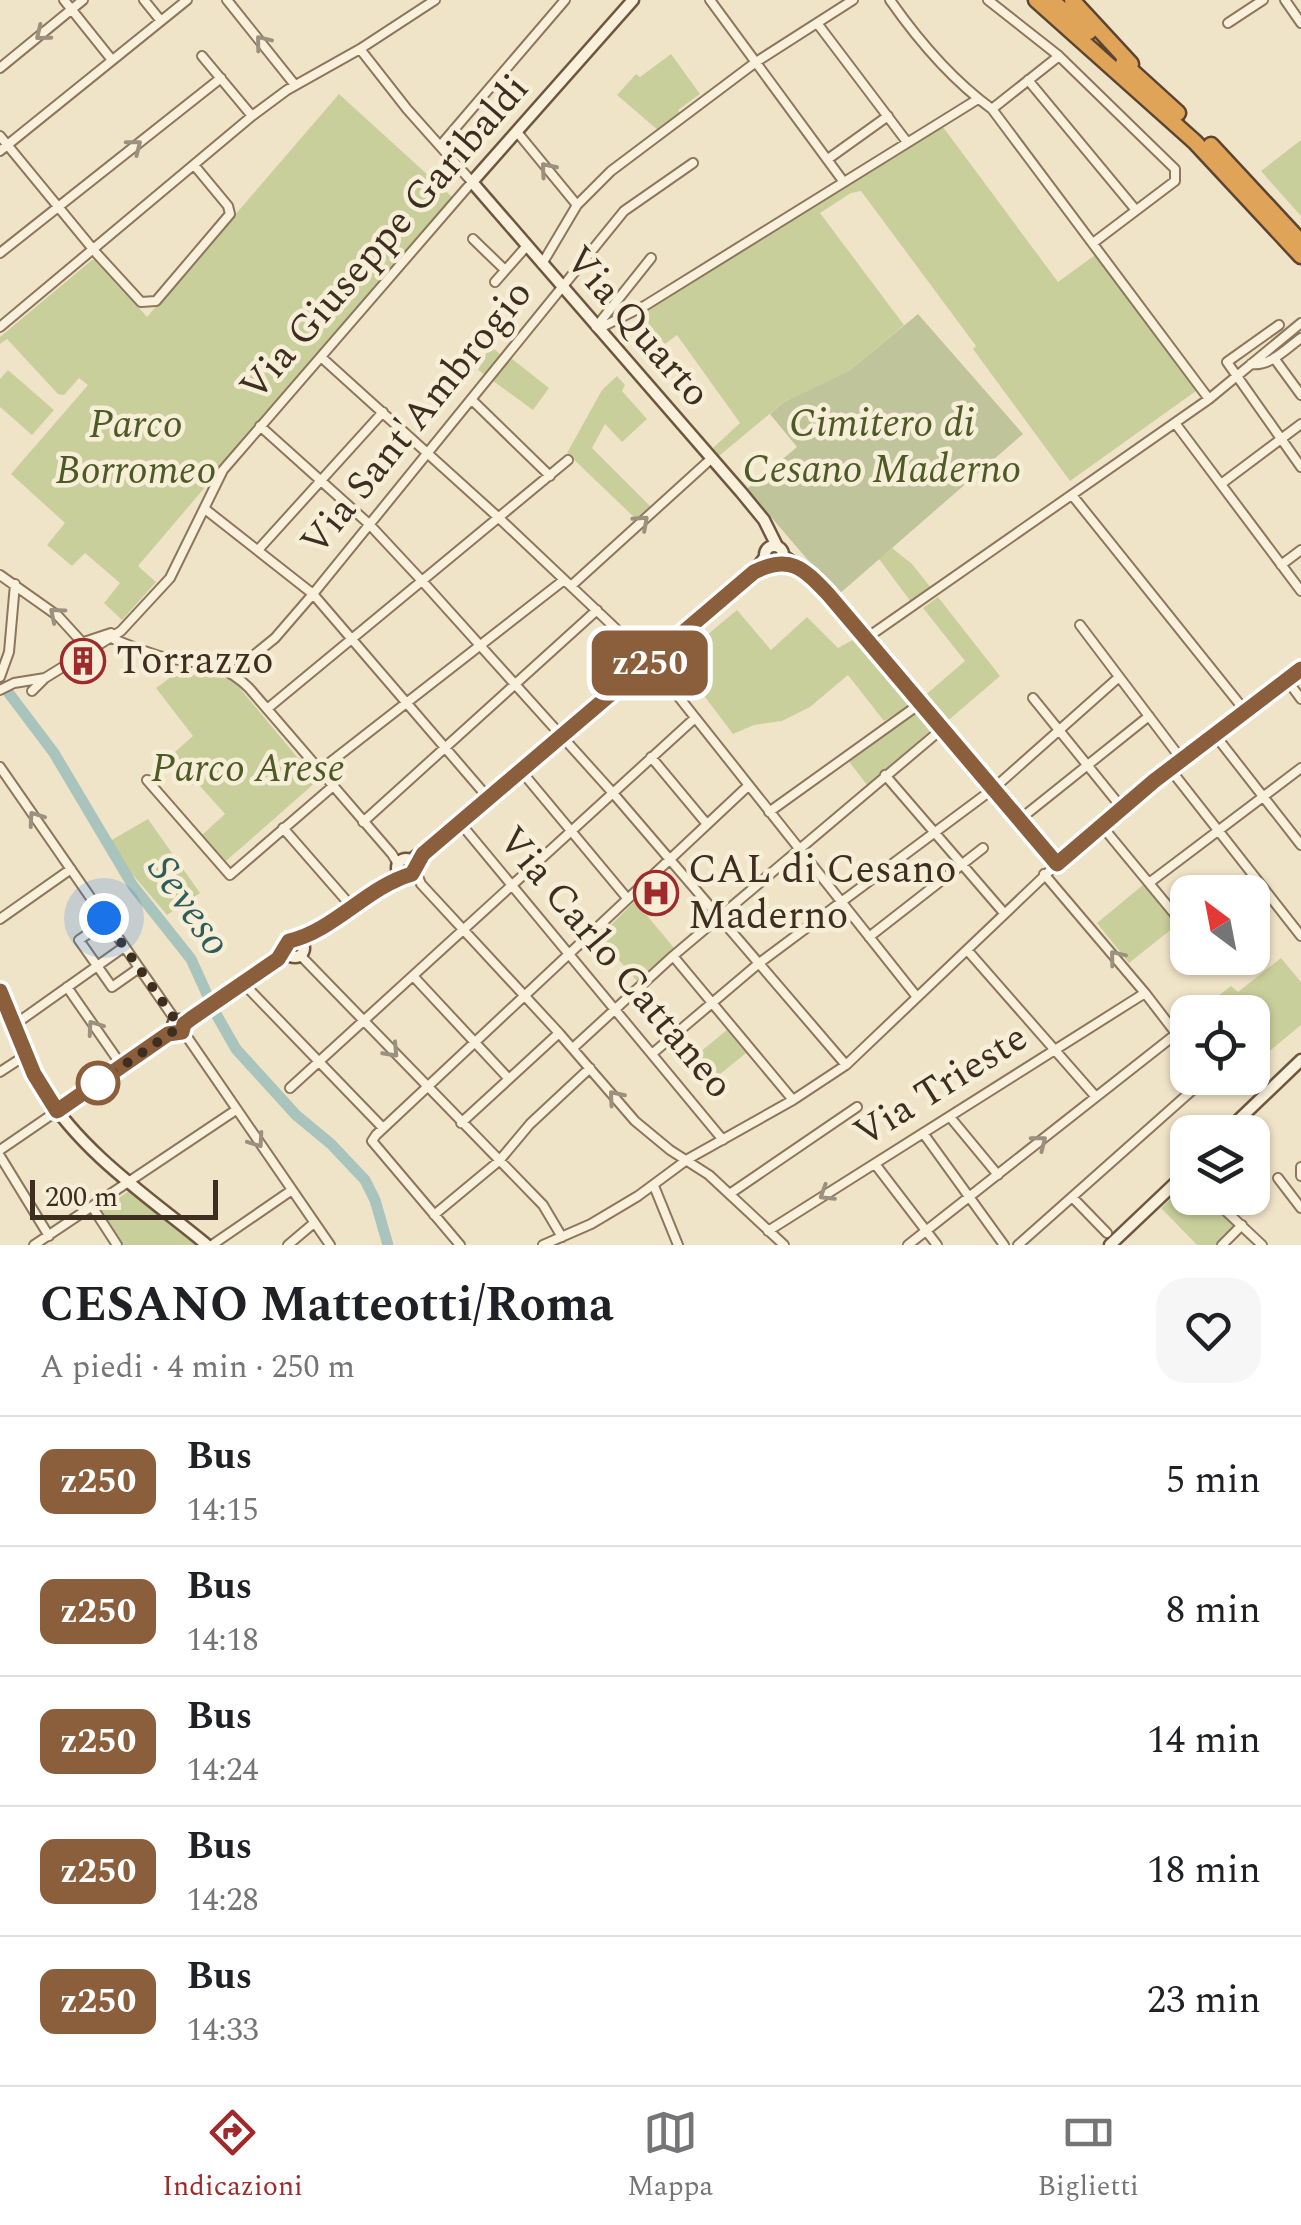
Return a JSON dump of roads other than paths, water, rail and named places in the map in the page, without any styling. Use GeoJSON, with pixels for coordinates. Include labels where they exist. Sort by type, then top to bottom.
{"type":"FeatureCollection","features":[{"type":"Feature","properties":{"kind":"highway"},"geometry":{"type":"LineString","coordinates":[[1036,0],[1195,142],[1301,256]]}},
{"type":"Feature","properties":{"kind":"highway"},"geometry":{"type":"LineString","coordinates":[[1052,0],[1148,84],[1240,174],[1301,242]]}},
{"type":"Feature","properties":{"kind":"highway"},"geometry":{"type":"LineString","coordinates":[[1072,0],[1148,84]]}},
{"type":"Feature","properties":{"kind":"street"},"geometry":{"type":"LineString","coordinates":[[64,0],[112,60]]}},
{"type":"Feature","properties":{"kind":"street"},"geometry":{"type":"LineString","coordinates":[[0,68],[83,0]]}},
{"type":"Feature","properties":{"kind":"street"},"geometry":{"type":"LineString","coordinates":[[144,0],[160,21]]}},
{"type":"Feature","properties":{"kind":"street"},"geometry":{"type":"LineString","coordinates":[[4,148],[186,0]]}},
{"type":"Feature","properties":{"kind":"street"},"geometry":{"type":"LineString","coordinates":[[227,0],[295,86]]}},
{"type":"Feature","properties":{"kind":"street"},"geometry":{"type":"LineString","coordinates":[[0,327],[252,116],[435,0]]}},
{"type":"Feature","properties":{"kind":"street"},"geometry":{"type":"LineString","coordinates":[[440,146],[565,0]]}},
{"type":"Feature","properties":{"kind":"street","name":"Via Giuseppe Garibaldi"},"geometry":{"type":"LineString","coordinates":[[46,678],[111,638],[176,570],[223,470],[633,0]]}},
{"type":"Feature","properties":{"kind":"street"},"geometry":{"type":"LineString","coordinates":[[710,0],[843,181]]}},
{"type":"Feature","properties":{"kind":"street"},"geometry":{"type":"LineString","coordinates":[[542,264],[577,205],[610,171],[756,62],[853,0]]}},
{"type":"Feature","properties":{"kind":"street"},"geometry":{"type":"LineString","coordinates":[[890,0],[914,34],[992,108],[1208,399]]}},
{"type":"Feature","properties":{"kind":"street"},"geometry":{"type":"LineString","coordinates":[[988,0],[1060,56],[1175,169],[1175,181],[1093,243]]}},
{"type":"Feature","properties":{"kind":"street"},"geometry":{"type":"LineString","coordinates":[[1228,23],[1262,0]]}},
{"type":"Feature","properties":{"kind":"street"},"geometry":{"type":"LineString","coordinates":[[1285,0],[1301,23]]}},
{"type":"Feature","properties":{"kind":"street"},"geometry":{"type":"LineString","coordinates":[[817,23],[907,142]]}},
{"type":"Feature","properties":{"kind":"street"},"geometry":{"type":"LineString","coordinates":[[360,49],[472,182]]}},
{"type":"Feature","properties":{"kind":"street"},"geometry":{"type":"LineString","coordinates":[[202,56],[252,116]]}},
{"type":"Feature","properties":{"kind":"street"},"geometry":{"type":"LineString","coordinates":[[992,108],[1060,56]]}},
{"type":"Feature","properties":{"kind":"street"},"geometry":{"type":"LineString","coordinates":[[0,253],[220,78]]}},
{"type":"Feature","properties":{"kind":"street"},"geometry":{"type":"LineString","coordinates":[[1028,80],[1136,209]]}},
{"type":"Feature","properties":{"kind":"street"},"geometry":{"type":"LineString","coordinates":[[597,328],[646,306],[978,98]]}},
{"type":"Feature","properties":{"kind":"street"},"geometry":{"type":"LineString","coordinates":[[828,160],[888,116]]}},
{"type":"Feature","properties":{"kind":"street"},"geometry":{"type":"LineString","coordinates":[[517,132],[577,205]]}},
{"type":"Feature","properties":{"kind":"street"},"geometry":{"type":"LineString","coordinates":[[0,136],[4,148],[137,300],[156,300],[230,214],[194,165]]}},
{"type":"Feature","properties":{"kind":"street","name":"Via Sant'Ambrogio"},"geometry":{"type":"LineString","coordinates":[[232,673],[275,638],[314,594],[624,211],[693,163]]}},
{"type":"Feature","properties":{"kind":"street","name":"Via Quarto"},"geometry":{"type":"LineString","coordinates":[[472,182],[712,458],[766,525],[774,556]]}},
{"type":"Feature","properties":{"kind":"street","name":"Via Quarto"},"geometry":{"type":"LineString","coordinates":[[473,239],[505,270]]}},
{"type":"Feature","properties":{"kind":"street","name":"Via Quarto"},"geometry":{"type":"LineString","coordinates":[[494,282],[525,248]]}},
{"type":"Feature","properties":{"kind":"street"},"geometry":{"type":"LineString","coordinates":[[597,328],[650,258]]}},
{"type":"Feature","properties":{"kind":"street"},"geometry":{"type":"LineString","coordinates":[[868,637],[1208,399],[1301,324]]}},
{"type":"Feature","properties":{"kind":"street"},"geometry":{"type":"LineString","coordinates":[[1279,325],[1226,362],[1301,466]]}},
{"type":"Feature","properties":{"kind":"street"},"geometry":{"type":"LineString","coordinates":[[1251,364],[1260,366],[1301,338]]}},
{"type":"Feature","properties":{"kind":"street"},"geometry":{"type":"LineString","coordinates":[[321,357],[500,518],[651,662],[917,997]]}},
{"type":"Feature","properties":{"kind":"street"},"geometry":{"type":"LineString","coordinates":[[1274,358],[1301,394]]}},
{"type":"Feature","properties":{"kind":"street"},"geometry":{"type":"LineString","coordinates":[[472,400],[550,476]]}},
{"type":"Feature","properties":{"kind":"street"},"geometry":{"type":"LineString","coordinates":[[258,550],[384,412]]}},
{"type":"Feature","properties":{"kind":"street"},"geometry":{"type":"LineString","coordinates":[[1176,422],[1301,592]]}},
{"type":"Feature","properties":{"kind":"street"},"geometry":{"type":"LineString","coordinates":[[1221,484],[1301,424]]}},
{"type":"Feature","properties":{"kind":"street"},"geometry":{"type":"LineString","coordinates":[[260,426],[369,524],[423,582],[564,737],[846,1065]]}},
{"type":"Feature","properties":{"kind":"street"},"geometry":{"type":"LineString","coordinates":[[318,771],[568,583],[712,458]]}},
{"type":"Feature","properties":{"kind":"street"},"geometry":{"type":"LineString","coordinates":[[267,710],[568,460]]}},
{"type":"Feature","properties":{"kind":"street"},"geometry":{"type":"LineString","coordinates":[[1072,495],[1246,712]]}},
{"type":"Feature","properties":{"kind":"street"},"geometry":{"type":"LineString","coordinates":[[206,510],[314,594],[490,800]]}},
{"type":"Feature","properties":{"kind":"street"},"geometry":{"type":"LineString","coordinates":[[1281,565],[1301,550]]}},
{"type":"Feature","properties":{"kind":"street"},"geometry":{"type":"LineString","coordinates":[[50,1236],[0,1154],[208,1006],[296,949],[423,854],[774,556],[799,567],[868,637],[1057,864]]}},
{"type":"Feature","properties":{"kind":"street"},"geometry":{"type":"LineString","coordinates":[[0,575],[70,626],[90,651]]}},
{"type":"Feature","properties":{"kind":"street"},"geometry":{"type":"LineString","coordinates":[[0,677],[7,662],[18,589]]}},
{"type":"Feature","properties":{"kind":"street"},"geometry":{"type":"LineString","coordinates":[[364,822],[597,610]]}},
{"type":"Feature","properties":{"kind":"street"},"geometry":{"type":"LineString","coordinates":[[0,620],[12,626]]}},
{"type":"Feature","properties":{"kind":"street","name":"Via Giuseppe Garibaldi"},"geometry":{"type":"LineString","coordinates":[[84,642],[105,636],[128,622]]}},
{"type":"Feature","properties":{"kind":"street"},"geometry":{"type":"LineString","coordinates":[[1080,625],[1182,760]]}},
{"type":"Feature","properties":{"kind":"street"},"geometry":{"type":"LineString","coordinates":[[111,638],[146,652],[232,673],[403,867],[574,1048],[635,1122],[731,1193],[784,1245]]}},
{"type":"Feature","properties":{"kind":"street"},"geometry":{"type":"LineString","coordinates":[[7,662],[24,680]]}},
{"type":"Feature","properties":{"kind":"street"},"geometry":{"type":"LineString","coordinates":[[546,1244],[654,1186],[688,1159],[846,1065],[1044,874],[1170,769],[1301,669]]}},
{"type":"Feature","properties":{"kind":"street"},"geometry":{"type":"LineString","coordinates":[[653,1053],[758,964],[992,789],[1119,677]]}},
{"type":"Feature","properties":{"kind":"street"},"geometry":{"type":"LineString","coordinates":[[0,690],[24,680],[46,678]]}},
{"type":"Feature","properties":{"kind":"street"},"geometry":{"type":"LineString","coordinates":[[32,691],[46,678]]}},
{"type":"Feature","properties":{"kind":"street"},"geometry":{"type":"LineString","coordinates":[[1287,680],[1301,699]]}},
{"type":"Feature","properties":{"kind":"street"},"geometry":{"type":"LineString","coordinates":[[1033,698],[1122,808]]}},
{"type":"Feature","properties":{"kind":"street"},"geometry":{"type":"LineString","coordinates":[[769,812],[922,703]]}},
{"type":"Feature","properties":{"kind":"street"},"geometry":{"type":"LineString","coordinates":[[1019,820],[1149,716]]}},
{"type":"Feature","properties":{"kind":"street"},"geometry":{"type":"LineString","coordinates":[[290,1088],[696,718]]}},
{"type":"Feature","properties":{"kind":"street"},"geometry":{"type":"LineString","coordinates":[[574,1048],[673,956],[942,728]]}},
{"type":"Feature","properties":{"kind":"street"},"geometry":{"type":"LineString","coordinates":[[1215,735],[1301,845]]}},
{"type":"Feature","properties":{"kind":"street"},"geometry":{"type":"LineString","coordinates":[[651,758],[706,823]]}},
{"type":"Feature","properties":{"kind":"street"},"geometry":{"type":"LineString","coordinates":[[1149,883],[1301,768]]}},
{"type":"Feature","properties":{"kind":"street"},"geometry":{"type":"LineString","coordinates":[[1170,769],[1301,936]]}},
{"type":"Feature","properties":{"kind":"street"},"geometry":{"type":"LineString","coordinates":[[1,771],[330,1245]]}},
{"type":"Feature","properties":{"kind":"street"},"geometry":{"type":"LineString","coordinates":[[522,772],[627,898]]}},
{"type":"Feature","properties":{"kind":"street"},"geometry":{"type":"LineString","coordinates":[[886,775],[1004,913]]}},
{"type":"Feature","properties":{"kind":"street"},"geometry":{"type":"LineString","coordinates":[[146,780],[230,874],[332,787]]}},
{"type":"Feature","properties":{"kind":"street"},"geometry":{"type":"LineString","coordinates":[[460,1245],[372,1142],[382,1128],[748,786]]}},
{"type":"Feature","properties":{"kind":"street","name":"Via Carlo Cattaneo"},"geometry":{"type":"LineString","coordinates":[[461,824],[724,1140]]}},
{"type":"Feature","properties":{"kind":"street"},"geometry":{"type":"LineString","coordinates":[[1101,826],[1170,908]]}},
{"type":"Feature","properties":{"kind":"street"},"geometry":{"type":"LineString","coordinates":[[284,828],[352,907]]}},
{"type":"Feature","properties":{"kind":"street"},"geometry":{"type":"LineString","coordinates":[[869,937],[983,848]]}},
{"type":"Feature","properties":{"kind":"street"},"geometry":{"type":"LineString","coordinates":[[0,919],[70,869]]}},
{"type":"Feature","properties":{"kind":"street"},"geometry":{"type":"LineString","coordinates":[[1044,874],[1170,1026]]}},
{"type":"Feature","properties":{"kind":"street"},"geometry":{"type":"LineString","coordinates":[[106,921],[80,940],[97,966],[112,987],[139,968]]}},
{"type":"Feature","properties":{"kind":"street"},"geometry":{"type":"LineString","coordinates":[[14,1025],[124,947]]}},
{"type":"Feature","properties":{"kind":"street"},"geometry":{"type":"LineString","coordinates":[[296,949],[546,1210],[562,1237]]}},
{"type":"Feature","properties":{"kind":"street"},"geometry":{"type":"LineString","coordinates":[[968,951],[1096,1097]]}},
{"type":"Feature","properties":{"kind":"street"},"geometry":{"type":"LineString","coordinates":[[673,956],[792,1100]]}},
{"type":"Feature","properties":{"kind":"street"},"geometry":{"type":"LineString","coordinates":[[414,977],[509,1079]]}},
{"type":"Feature","properties":{"kind":"street"},"geometry":{"type":"LineString","coordinates":[[243,982],[382,1128]]}},
{"type":"Feature","properties":{"kind":"street"},"geometry":{"type":"LineString","coordinates":[[67,987],[122,1066]]}},
{"type":"Feature","properties":{"kind":"street"},"geometry":{"type":"LineString","coordinates":[[0,991],[26,1056],[57,1111],[89,1147],[210,1245],[292,1190]]}},
{"type":"Feature","properties":{"kind":"street","name":"Via Trieste"},"geometry":{"type":"LineString","coordinates":[[768,1231],[1145,993]]}},
{"type":"Feature","properties":{"kind":"street"},"geometry":{"type":"LineString","coordinates":[[461,1123],[560,1033]]}},
{"type":"Feature","properties":{"kind":"street"},"geometry":{"type":"LineString","coordinates":[[908,1245],[1170,1039]]}},
{"type":"Feature","properties":{"kind":"street"},"geometry":{"type":"LineString","coordinates":[[0,1072],[26,1056]]}},
{"type":"Feature","properties":{"kind":"street"},"geometry":{"type":"LineString","coordinates":[[1244,1115],[1301,1060]]}},
{"type":"Feature","properties":{"kind":"street"},"geometry":{"type":"LineString","coordinates":[[434,1215],[500,1161],[530,1124],[590,1068]]}},
{"type":"Feature","properties":{"kind":"street"},"geometry":{"type":"LineString","coordinates":[[1018,1245],[1187,1095]]}},
{"type":"Feature","properties":{"kind":"street"},"geometry":{"type":"LineString","coordinates":[[731,1193],[857,1108]]}},
{"type":"Feature","properties":{"kind":"street"},"geometry":{"type":"LineString","coordinates":[[34,1245],[236,1110]]}},
{"type":"Feature","properties":{"kind":"street"},"geometry":{"type":"LineString","coordinates":[[950,1117],[998,1175]]}},
{"type":"Feature","properties":{"kind":"street"},"geometry":{"type":"LineString","coordinates":[[922,1134],[1004,1245]]}},
{"type":"Feature","properties":{"kind":"street"},"geometry":{"type":"LineString","coordinates":[[874,1164],[937,1245]]}},
{"type":"Feature","properties":{"kind":"street"},"geometry":{"type":"LineString","coordinates":[[1301,1167],[1301,1176]]}},
{"type":"Feature","properties":{"kind":"street"},"geometry":{"type":"LineString","coordinates":[[1278,1178],[1301,1208]]}},
{"type":"Feature","properties":{"kind":"street"},"geometry":{"type":"LineString","coordinates":[[654,1186],[663,1223],[678,1245]]}},
{"type":"Feature","properties":{"kind":"street"},"geometry":{"type":"LineString","coordinates":[[1073,1198],[1109,1239],[1170,1187]]}},
{"type":"Feature","properties":{"kind":"street"},"geometry":{"type":"LineString","coordinates":[[93,1208],[117,1245]]}},
{"type":"Feature","properties":{"kind":"street"},"geometry":{"type":"LineString","coordinates":[[1231,1215],[1262,1245]]}},
{"type":"Feature","properties":{"kind":"street"},"geometry":{"type":"LineString","coordinates":[[288,1245],[314,1223]]}},
{"type":"Feature","properties":{"kind":"street"},"geometry":{"type":"LineString","coordinates":[[1222,1245],[1242,1225]]}},
{"type":"Feature","properties":{"kind":"waterway"},"geometry":{"type":"LineString","coordinates":[[355,272],[397,222]]}},
{"type":"Feature","properties":{"kind":"waterway","name":"Seveso"},"geometry":{"type":"LineString","coordinates":[[8,692],[54,753],[133,886],[191,959],[236,1049],[296,1115],[365,1180],[388,1245]]}},
{"type":"Feature","properties":{"kind":"place","name":"Torrazzo"},"geometry":{"type":"Point","coordinates":[83,661]}},
{"type":"Feature","properties":{"kind":"place","name":"CAL di Cesano Maderno"},"geometry":{"type":"Point","coordinates":[656,893]}},
{"type":"Feature","properties":{"kind":"park label","name":"Cimitero di Cesano Maderno"},"geometry":{"type":"Point","coordinates":[882,447]}},
{"type":"Feature","properties":{"kind":"park label","name":"Parco Borromeo"},"geometry":{"type":"Point","coordinates":[136,448]}},
{"type":"Feature","properties":{"kind":"park label","name":"Parco Arese"},"geometry":{"type":"Point","coordinates":[248,769]}}]}
